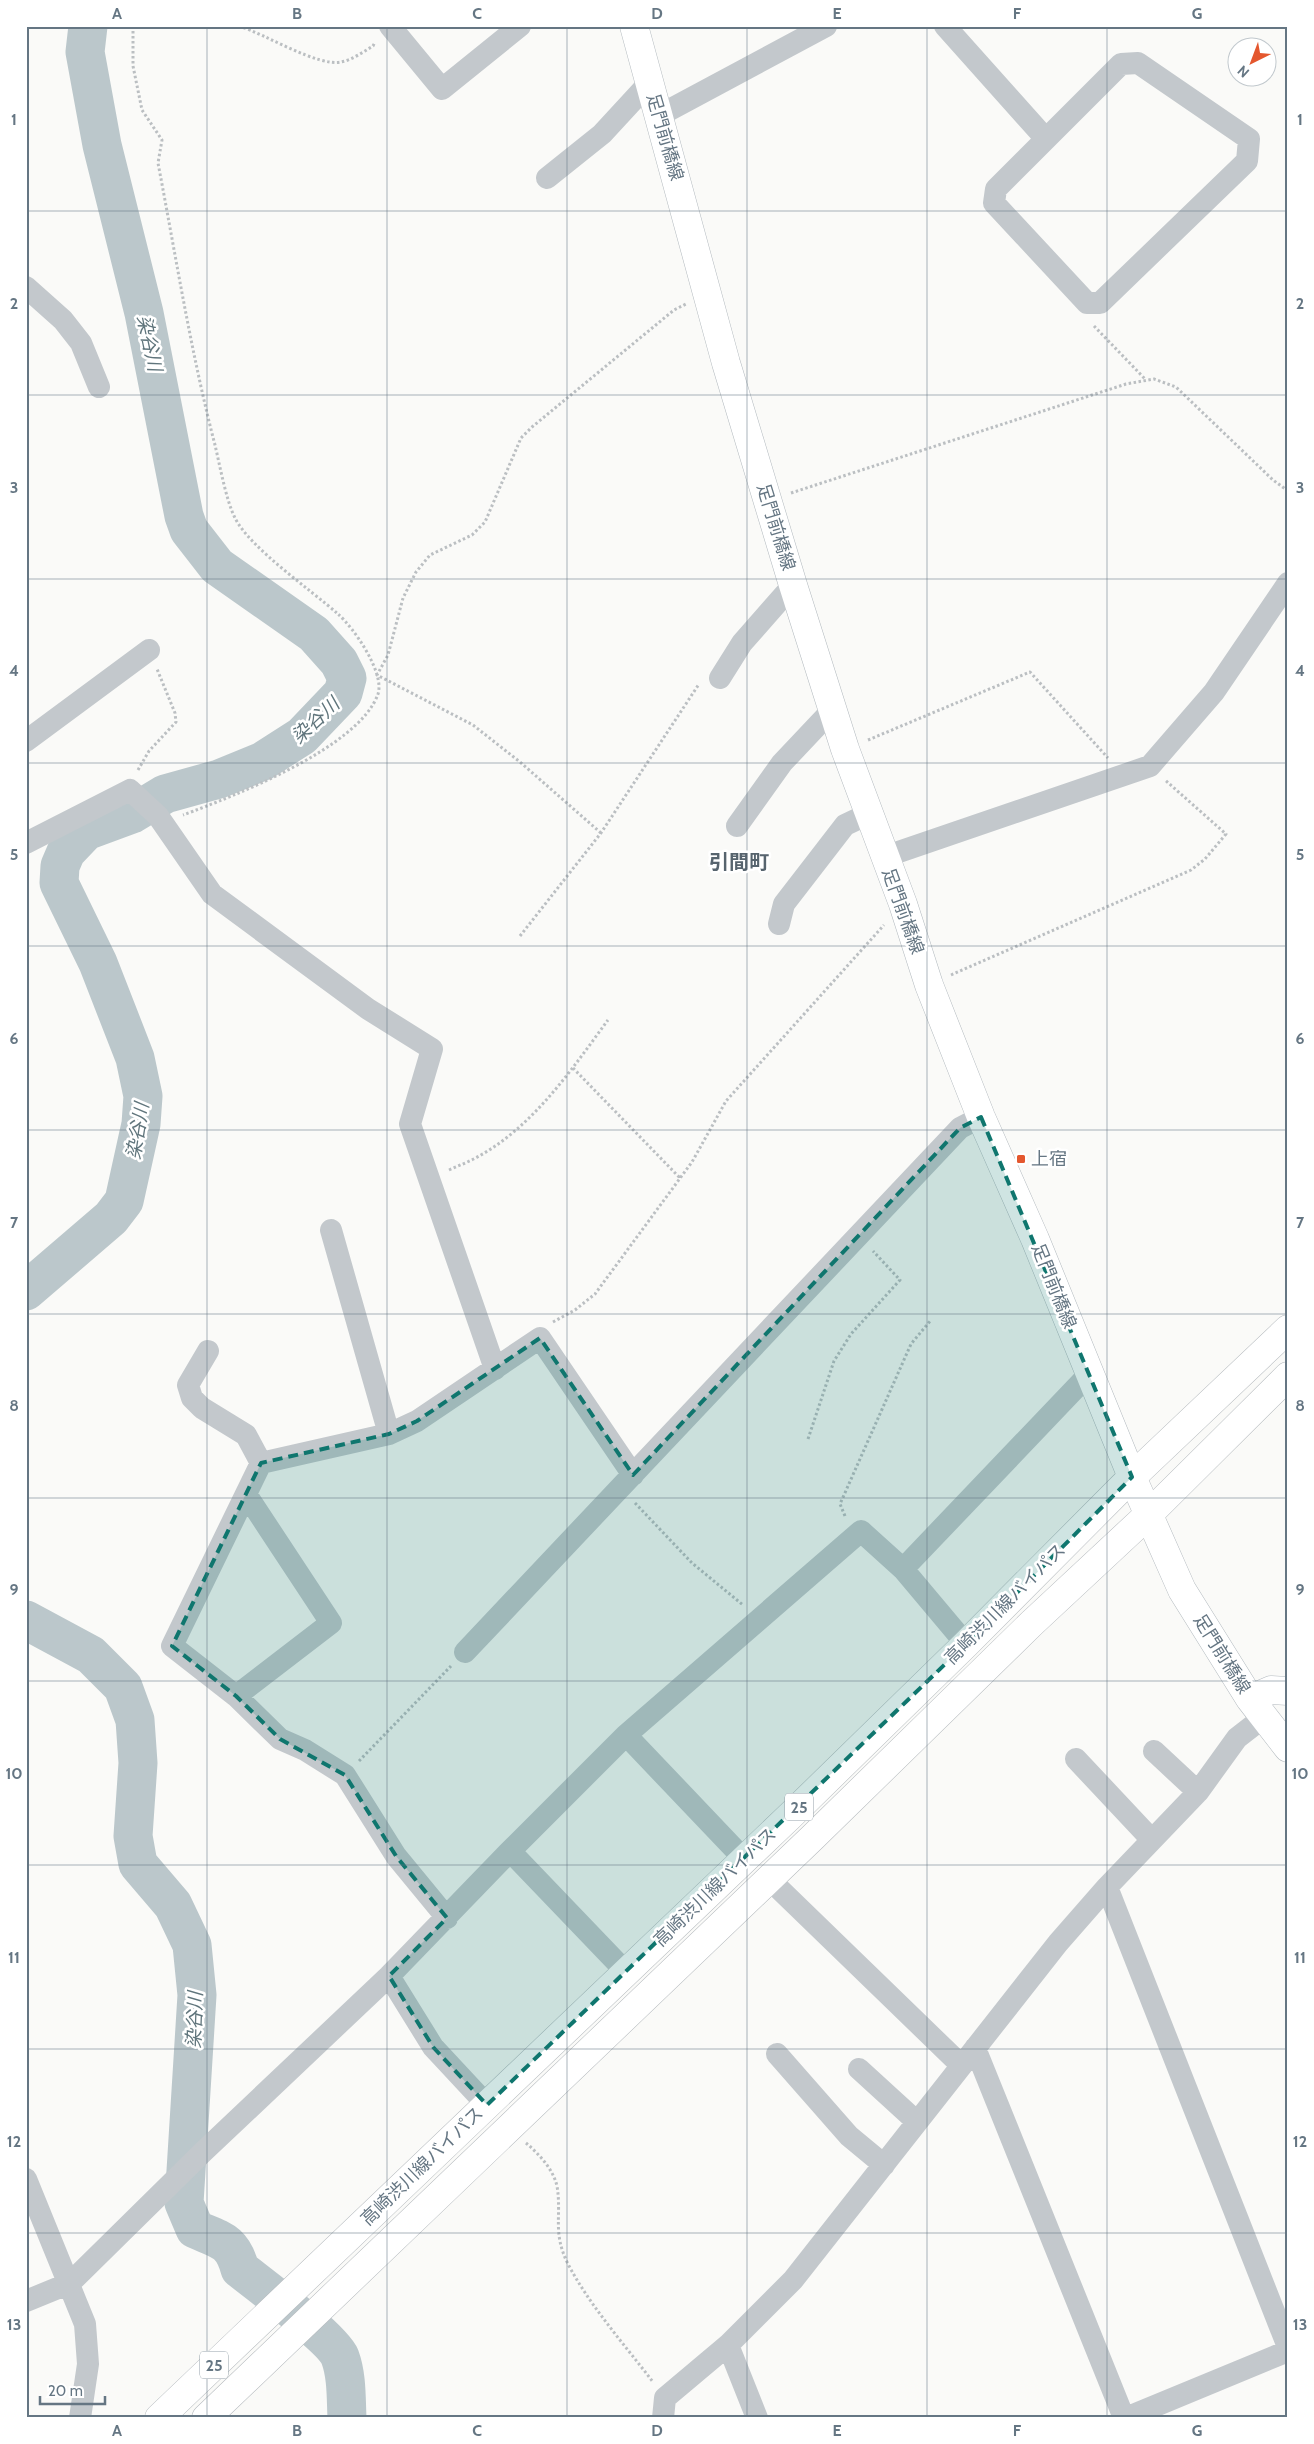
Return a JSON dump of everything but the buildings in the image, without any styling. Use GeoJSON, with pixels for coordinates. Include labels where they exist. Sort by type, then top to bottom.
{"type":"FeatureCollection","features":[{"type":"Feature","properties":{"kind":"main road","name":"足門前橋線"},"geometry":{"type":"LineString","coordinates":[[634,26],[649,83],[660,115],[706,293],[792,585],[845,749],[903,904],[929,985],[981,1117],[1035,1239],[1132,1477],[1182,1590],[1257,1708],[1288,1748]]}},
{"type":"Feature","properties":{"kind":"main road","name":"高崎渋川線バイパス"},"geometry":{"type":"LineString","coordinates":[[159,2418],[744,1859],[966,1644],[1132,1477],[1288,1329]]}},
{"type":"Feature","properties":{"kind":"main road","name":"高崎渋川線バイパス"},"geometry":{"type":"LineString","coordinates":[[206,2418],[769,1879],[1032,1623],[1149,1514],[1288,1376]]}},
{"type":"Feature","properties":{"kind":"main road"},"geometry":{"type":"LineString","coordinates":[[1257,1708],[1271,1690],[1288,1691]]}},
{"type":"Feature","properties":{"kind":"street"},"geometry":{"type":"LineString","coordinates":[[383,33],[442,89],[520,26]]}},
{"type":"Feature","properties":{"kind":"street"},"geometry":{"type":"LineString","coordinates":[[660,115],[826,26]]}},
{"type":"Feature","properties":{"kind":"street"},"geometry":{"type":"LineString","coordinates":[[945,26],[1046,139]]}},
{"type":"Feature","properties":{"kind":"street"},"geometry":{"type":"LineString","coordinates":[[1138,63],[1249,138],[1247,161],[1100,303],[1087,303],[994,203],[996,190],[1046,139],[1121,64],[1138,63]]}},
{"type":"Feature","properties":{"kind":"street"},"geometry":{"type":"LineString","coordinates":[[547,178],[602,134],[649,83]]}},
{"type":"Feature","properties":{"kind":"street"},"geometry":{"type":"LineString","coordinates":[[26,287],[63,320],[81,343],[99,386]]}},
{"type":"Feature","properties":{"kind":"street"},"geometry":{"type":"LineString","coordinates":[[884,857],[1150,766],[1214,692],[1288,583]]}},
{"type":"Feature","properties":{"kind":"street"},"geometry":{"type":"LineString","coordinates":[[711,678],[792,585]]}},
{"type":"Feature","properties":{"kind":"street"},"geometry":{"type":"LineString","coordinates":[[26,741],[149,650]]}},
{"type":"Feature","properties":{"kind":"street"},"geometry":{"type":"LineString","coordinates":[[737,826],[782,764],[832,709]]}},
{"type":"Feature","properties":{"kind":"street"},"geometry":{"type":"LineString","coordinates":[[26,843],[130,790],[158,816],[212,894],[368,1009],[432,1049],[410,1124],[495,1369]]}},
{"type":"Feature","properties":{"kind":"street"},"geometry":{"type":"LineString","coordinates":[[779,924],[784,904],[845,825],[868,814]]}},
{"type":"Feature","properties":{"kind":"street"},"geometry":{"type":"LineString","coordinates":[[465,1652],[960,1128],[981,1117]]}},
{"type":"Feature","properties":{"kind":"street"},"geometry":{"type":"LineString","coordinates":[[331,1230],[389,1434]]}},
{"type":"Feature","properties":{"kind":"street"},"geometry":{"type":"LineString","coordinates":[[261,1462],[389,1434],[417,1421],[540,1338],[626,1481]]}},
{"type":"Feature","properties":{"kind":"street"},"geometry":{"type":"LineString","coordinates":[[208,1351],[188,1385],[192,1398],[202,1408],[246,1434],[261,1462]]}},
{"type":"Feature","properties":{"kind":"street"},"geometry":{"type":"LineString","coordinates":[[903,1569],[1090,1373]]}},
{"type":"Feature","properties":{"kind":"street"},"geometry":{"type":"LineString","coordinates":[[261,1462],[172,1646],[236,1696],[280,1740],[304,1750],[345,1775],[396,1856],[447,1918]]}},
{"type":"Feature","properties":{"kind":"street"},"geometry":{"type":"LineString","coordinates":[[236,1696],[330,1623],[246,1494]]}},
{"type":"Feature","properties":{"kind":"street"},"geometry":{"type":"LineString","coordinates":[[26,2301],[70,2283],[203,2152],[389,1976],[626,1735],[861,1531],[903,1569],[966,1644]]}},
{"type":"Feature","properties":{"kind":"street"},"geometry":{"type":"LineString","coordinates":[[664,2408],[793,2280],[1058,1942],[1106,1887],[1198,1792],[1257,1708]]}},
{"type":"Feature","properties":{"kind":"street"},"geometry":{"type":"LineString","coordinates":[[626,1735],[744,1859]]}},
{"type":"Feature","properties":{"kind":"street"},"geometry":{"type":"LineString","coordinates":[[1154,1751],[1198,1792]]}},
{"type":"Feature","properties":{"kind":"street"},"geometry":{"type":"LineString","coordinates":[[1076,1759],[1152,1840]]}},
{"type":"Feature","properties":{"kind":"street"},"geometry":{"type":"LineString","coordinates":[[510,1851],[626,1972]]}},
{"type":"Feature","properties":{"kind":"street"},"geometry":{"type":"LineString","coordinates":[[769,1879],[968,2057],[1125,2418],[1288,2349],[1106,1887]]}},
{"type":"Feature","properties":{"kind":"street"},"geometry":{"type":"LineString","coordinates":[[389,1976],[433,2047],[487,2104]]}},
{"type":"Feature","properties":{"kind":"street"},"geometry":{"type":"LineString","coordinates":[[777,2054],[849,2136],[884,2164]]}},
{"type":"Feature","properties":{"kind":"street"},"geometry":{"type":"LineString","coordinates":[[859,2069],[917,2122]]}},
{"type":"Feature","properties":{"kind":"street"},"geometry":{"type":"LineString","coordinates":[[26,2178],[85,2324],[88,2364],[80,2418]]}},
{"type":"Feature","properties":{"kind":"street"},"geometry":{"type":"LineString","coordinates":[[728,2345],[757,2418]]}},
{"type":"Feature","properties":{"kind":"path"},"geometry":{"type":"LineString","coordinates":[[133,26],[133,66],[140,101],[142,110],[162,140],[158,163],[204,401],[234,518],[250,539],[341,616],[362,644],[377,675],[378,693],[366,715],[334,744],[222,800],[181,816],[158,816]]}},
{"type":"Feature","properties":{"kind":"path"},"geometry":{"type":"LineString","coordinates":[[239,26],[254,30],[320,60],[341,62],[373,46],[383,33]]}},
{"type":"Feature","properties":{"kind":"path"},"geometry":{"type":"LineString","coordinates":[[377,675],[388,655],[403,598],[416,572],[430,555],[472,535],[485,522],[521,438],[532,426],[674,310],[706,293]]}},
{"type":"Feature","properties":{"kind":"path"},"geometry":{"type":"LineString","coordinates":[[1094,326],[1147,381]]}},
{"type":"Feature","properties":{"kind":"path"},"geometry":{"type":"LineString","coordinates":[[768,501],[1126,384],[1154,379],[1176,387],[1273,480],[1288,491]]}},
{"type":"Feature","properties":{"kind":"path"},"geometry":{"type":"LineString","coordinates":[[130,790],[138,770],[149,751],[176,722],[175,713],[149,650]]}},
{"type":"Feature","properties":{"kind":"path"},"geometry":{"type":"LineString","coordinates":[[845,749],[1030,672],[1123,775]]}},
{"type":"Feature","properties":{"kind":"path"},"geometry":{"type":"LineString","coordinates":[[377,675],[473,725],[520,762],[601,833]]}},
{"type":"Feature","properties":{"kind":"path"},"geometry":{"type":"LineString","coordinates":[[520,936],[601,833],[711,678]]}},
{"type":"Feature","properties":{"kind":"path"},"geometry":{"type":"LineString","coordinates":[[929,985],[1191,870],[1205,859],[1226,834],[1150,766]]}},
{"type":"Feature","properties":{"kind":"path"},"geometry":{"type":"LineString","coordinates":[[540,1338],[542,1328],[574,1310],[594,1294],[692,1162],[726,1101],[903,904]]}},
{"type":"Feature","properties":{"kind":"path"},"geometry":{"type":"LineString","coordinates":[[429,1179],[481,1155],[529,1118],[573,1068],[608,1020]]}},
{"type":"Feature","properties":{"kind":"path"},"geometry":{"type":"LineString","coordinates":[[573,1068],[680,1178]]}},
{"type":"Feature","properties":{"kind":"path"},"geometry":{"type":"LineString","coordinates":[[808,1439],[834,1361],[851,1334],[900,1280],[858,1236]]}},
{"type":"Feature","properties":{"kind":"path"},"geometry":{"type":"LineString","coordinates":[[861,1531],[844,1515],[840,1504],[911,1344],[931,1320]]}},
{"type":"Feature","properties":{"kind":"path"},"geometry":{"type":"LineString","coordinates":[[626,1481],[692,1563],[759,1618]]}},
{"type":"Feature","properties":{"kind":"path"},"geometry":{"type":"LineString","coordinates":[[345,1775],[465,1652]]}},
{"type":"Feature","properties":{"kind":"path"},"geometry":{"type":"LineString","coordinates":[[509,2128],[537,2152],[548,2166],[556,2185],[558,2238],[568,2263],[586,2293],[664,2408]]}},
{"type":"Feature","properties":{"kind":"highlighted area"},"geometry":{"type":"Polygon","coordinates":[[[981,1117],[1132,1477],[966,1644],[487,2105],[433,2047],[389,1976],[447,1918],[396,1856],[345,1775],[280,1739],[236,1696],[172,1646],[261,1463],[389,1434],[417,1421],[540,1338],[633,1475],[960,1128],[981,1117]]]}},
{"type":"Feature","properties":{"kind":"waterway","name":"染谷川"},"geometry":{"type":"LineString","coordinates":[[26,1291],[111,1218],[124,1201],[141,1124],[143,1096],[135,1058],[98,963],[59,883],[60,866],[66,852],[86,831],[132,814],[165,794],[219,779],[263,761],[302,736],[343,693],[347,678],[339,662],[314,634],[217,566],[189,530],[184,516],[144,313],[102,145],[85,52],[88,26]]}},
{"type":"Feature","properties":{"kind":"waterway","name":"染谷川"},"geometry":{"type":"LineString","coordinates":[[26,1620],[91,1655],[123,1687],[135,1720],[138,1763],[133,1836],[138,1864],[173,1905],[192,1945],[197,1995],[184,2203],[195,2229],[229,2246],[237,2259],[240,2269],[310,2325],[334,2348],[340,2357],[344,2372],[347,2418]]}},
{"type":"Feature","properties":{"kind":"place","name":"上宿"},"geometry":{"type":"Point","coordinates":[1021,1159]}},
{"type":"Feature","properties":{"kind":"district","name":"引間町"},"geometry":{"type":"Point","coordinates":[739,862]}}]}
